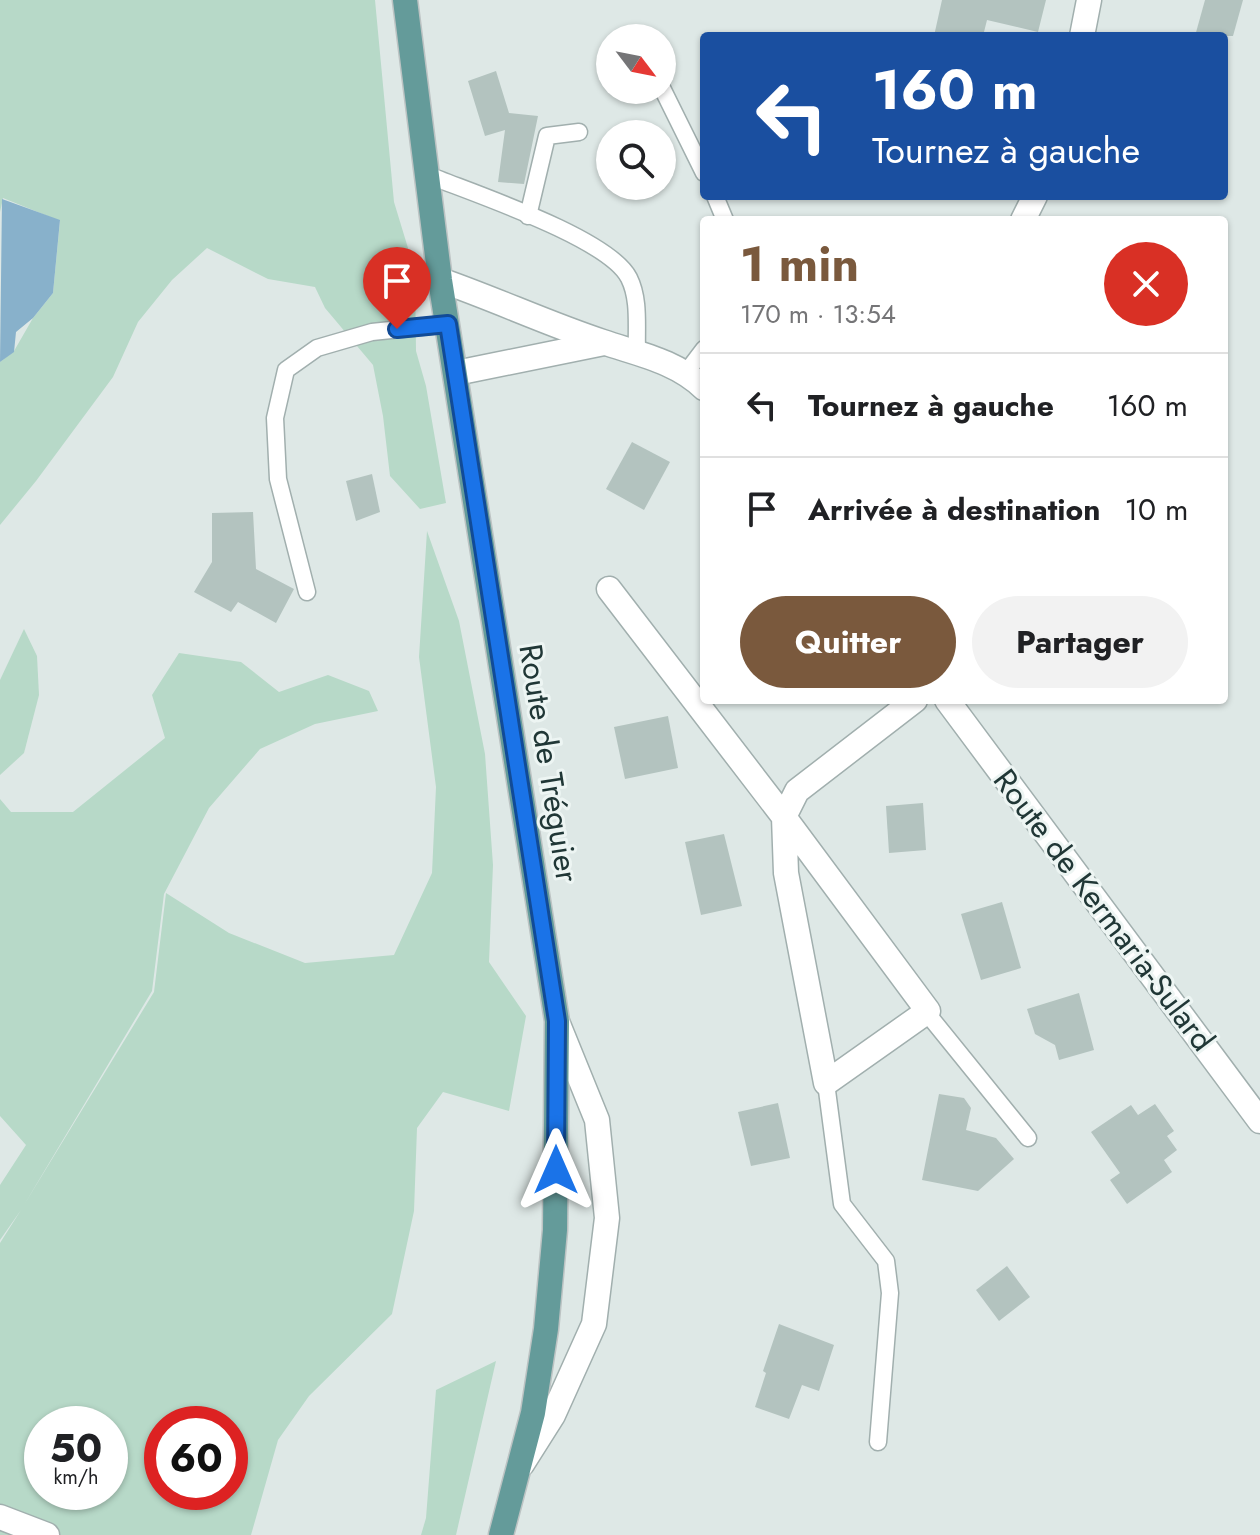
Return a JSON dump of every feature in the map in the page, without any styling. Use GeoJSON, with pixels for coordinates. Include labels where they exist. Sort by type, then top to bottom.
{"type":"FeatureCollection","features":[{"type":"Feature","properties":{"kind":"main road","name":"Route de Tréguier"},"geometry":{"type":"LineString","coordinates":[[405,0],[440,280],[557,1021],[555,1230],[546,1329],[533,1413],[501,1535]]}},
{"type":"Feature","properties":{"kind":"street"},"geometry":{"type":"LineString","coordinates":[[1083,32],[1089,0]]}},
{"type":"Feature","properties":{"kind":"street"},"geometry":{"type":"LineString","coordinates":[[440,280],[604,343],[637,351],[694,381]]}},
{"type":"Feature","properties":{"kind":"street"},"geometry":{"type":"LineString","coordinates":[[456,373],[604,343]]}},
{"type":"Feature","properties":{"kind":"street"},"geometry":{"type":"LineString","coordinates":[[609,589],[784,817],[928,1011],[826,1083],[786,873],[784,817],[797,791],[910,704]]}},
{"type":"Feature","properties":{"kind":"street","name":"Route de Kermaria-Sulard"},"geometry":{"type":"LineString","coordinates":[[950,704],[1260,1121]]}},
{"type":"Feature","properties":{"kind":"street"},"geometry":{"type":"LineString","coordinates":[[519,1470],[553,1415],[594,1324],[607,1218],[597,1120],[557,1021]]}},
{"type":"Feature","properties":{"kind":"street"},"geometry":{"type":"LineString","coordinates":[[0,1517],[47,1535]]}},
{"type":"Feature","properties":{"kind":"lane"},"geometry":{"type":"LineString","coordinates":[[670,104],[700,165]]}},
{"type":"Feature","properties":{"kind":"lane"},"geometry":{"type":"LineString","coordinates":[[528,216],[547,136],[579,132]]}},
{"type":"Feature","properties":{"kind":"lane"},"geometry":{"type":"LineString","coordinates":[[428,175],[572,235],[605,254],[628,276],[636,304],[637,351]]}},
{"type":"Feature","properties":{"kind":"lane"},"geometry":{"type":"LineString","coordinates":[[307,592],[278,479],[275,418],[286,370],[317,348],[359,336],[448,324]]}},
{"type":"Feature","properties":{"kind":"lane"},"geometry":{"type":"LineString","coordinates":[[694,381],[700,362]]}},
{"type":"Feature","properties":{"kind":"lane"},"geometry":{"type":"LineString","coordinates":[[926,1012],[1028,1138]]}},
{"type":"Feature","properties":{"kind":"lane"},"geometry":{"type":"LineString","coordinates":[[826,1083],[842,1204],[886,1261],[890,1293],[878,1442]]}},
{"type":"Feature","properties":{"kind":"green space"},"geometry":{"type":"Polygon","coordinates":[[[0,0],[375,0],[394,202],[415,271],[416,351],[426,386],[446,503],[420,509],[390,476],[373,365],[325,308],[315,287],[268,279],[207,248],[172,280],[138,322],[113,377],[0,525],[0,362],[14,351],[33,318],[53,293],[60,221],[3,198],[0,212],[0,0]]]}},
{"type":"Feature","properties":{"kind":"green space"},"geometry":{"type":"Polygon","coordinates":[[[427,531],[459,621],[485,754],[493,865],[489,962],[526,1016],[509,1111],[443,1092],[417,1128],[414,1211],[392,1314],[309,1396],[278,1440],[251,1535],[0,1535],[0,1243],[21,1210],[0,1240],[0,1185],[26,1145],[0,1116],[0,799],[11,812],[73,812],[165,738],[152,695],[179,653],[241,662],[279,692],[328,675],[369,691],[378,711],[315,724],[260,749],[209,808],[164,894],[152,991],[24,1205],[154,992],[166,893],[229,933],[305,963],[394,955],[432,873],[436,787],[419,657],[427,531]]]}},
{"type":"Feature","properties":{"kind":"green space"},"geometry":{"type":"Polygon","coordinates":[[[24,629],[37,656],[39,695],[24,753],[0,775],[0,680],[24,629]]]}},
{"type":"Feature","properties":{"kind":"green space"},"geometry":{"type":"Polygon","coordinates":[[[496,1361],[456,1535],[421,1535],[426,1518],[436,1390],[496,1361]]]}},
{"type":"Feature","properties":{"kind":"water"},"geometry":{"type":"Polygon","coordinates":[[[2,199],[60,220],[53,293],[33,318],[16,332],[14,352],[0,362],[2,199]]]}},
{"type":"Feature","properties":{"kind":"building"},"geometry":{"type":"Polygon","coordinates":[[[942,0],[1046,0],[1038,32],[987,20],[984,32],[935,32],[942,0]]]}},
{"type":"Feature","properties":{"kind":"building"},"geometry":{"type":"Polygon","coordinates":[[[1205,0],[1243,0],[1233,36],[1228,36],[1228,32],[1196,32],[1205,0]]]}},
{"type":"Feature","properties":{"kind":"building"},"geometry":{"type":"Polygon","coordinates":[[[496,71],[509,113],[538,116],[524,184],[498,182],[505,130],[485,136],[468,81],[496,71]]]}},
{"type":"Feature","properties":{"kind":"building"},"geometry":{"type":"Polygon","coordinates":[[[632,442],[670,462],[644,510],[606,489],[632,442]]]}},
{"type":"Feature","properties":{"kind":"building"},"geometry":{"type":"Polygon","coordinates":[[[372,474],[380,512],[356,521],[346,481],[372,474]]]}},
{"type":"Feature","properties":{"kind":"building"},"geometry":{"type":"Polygon","coordinates":[[[253,512],[256,569],[294,589],[276,623],[238,602],[231,612],[194,592],[212,562],[212,513],[253,512]]]}},
{"type":"Feature","properties":{"kind":"building"},"geometry":{"type":"Polygon","coordinates":[[[668,716],[678,768],[625,779],[614,727],[668,716]]]}},
{"type":"Feature","properties":{"kind":"building"},"geometry":{"type":"Polygon","coordinates":[[[923,803],[926,850],[889,853],[886,806],[923,803]]]}},
{"type":"Feature","properties":{"kind":"building"},"geometry":{"type":"Polygon","coordinates":[[[724,834],[742,906],[701,915],[685,842],[724,834]]]}},
{"type":"Feature","properties":{"kind":"building"},"geometry":{"type":"Polygon","coordinates":[[[1002,902],[1021,968],[981,980],[961,914],[1002,902]]]}},
{"type":"Feature","properties":{"kind":"building"},"geometry":{"type":"Polygon","coordinates":[[[1079,993],[1094,1050],[1059,1060],[1055,1045],[1035,1034],[1027,1009],[1079,993]]]}},
{"type":"Feature","properties":{"kind":"building"},"geometry":{"type":"Polygon","coordinates":[[[939,1094],[964,1098],[971,1108],[966,1130],[996,1138],[1014,1159],[978,1191],[922,1180],[939,1094]]]}},
{"type":"Feature","properties":{"kind":"building"},"geometry":{"type":"Polygon","coordinates":[[[778,1103],[790,1158],[751,1166],[738,1112],[778,1103]]]}},
{"type":"Feature","properties":{"kind":"building"},"geometry":{"type":"Polygon","coordinates":[[[1155,1104],[1174,1131],[1167,1136],[1177,1150],[1164,1160],[1172,1172],[1127,1204],[1110,1180],[1120,1173],[1091,1132],[1131,1105],[1138,1115],[1155,1104]]]}},
{"type":"Feature","properties":{"kind":"building"},"geometry":{"type":"Polygon","coordinates":[[[1007,1266],[1030,1297],[999,1321],[976,1290],[1007,1266]]]}},
{"type":"Feature","properties":{"kind":"building"},"geometry":{"type":"Polygon","coordinates":[[[779,1324],[834,1345],[819,1391],[802,1385],[789,1419],[755,1407],[779,1324]]]}},
{"type":"Feature","properties":{"kind":"route"},"geometry":{"type":"LineString","coordinates":[[397,329],[448,324],[557,1021],[556,1170]]}}]}
